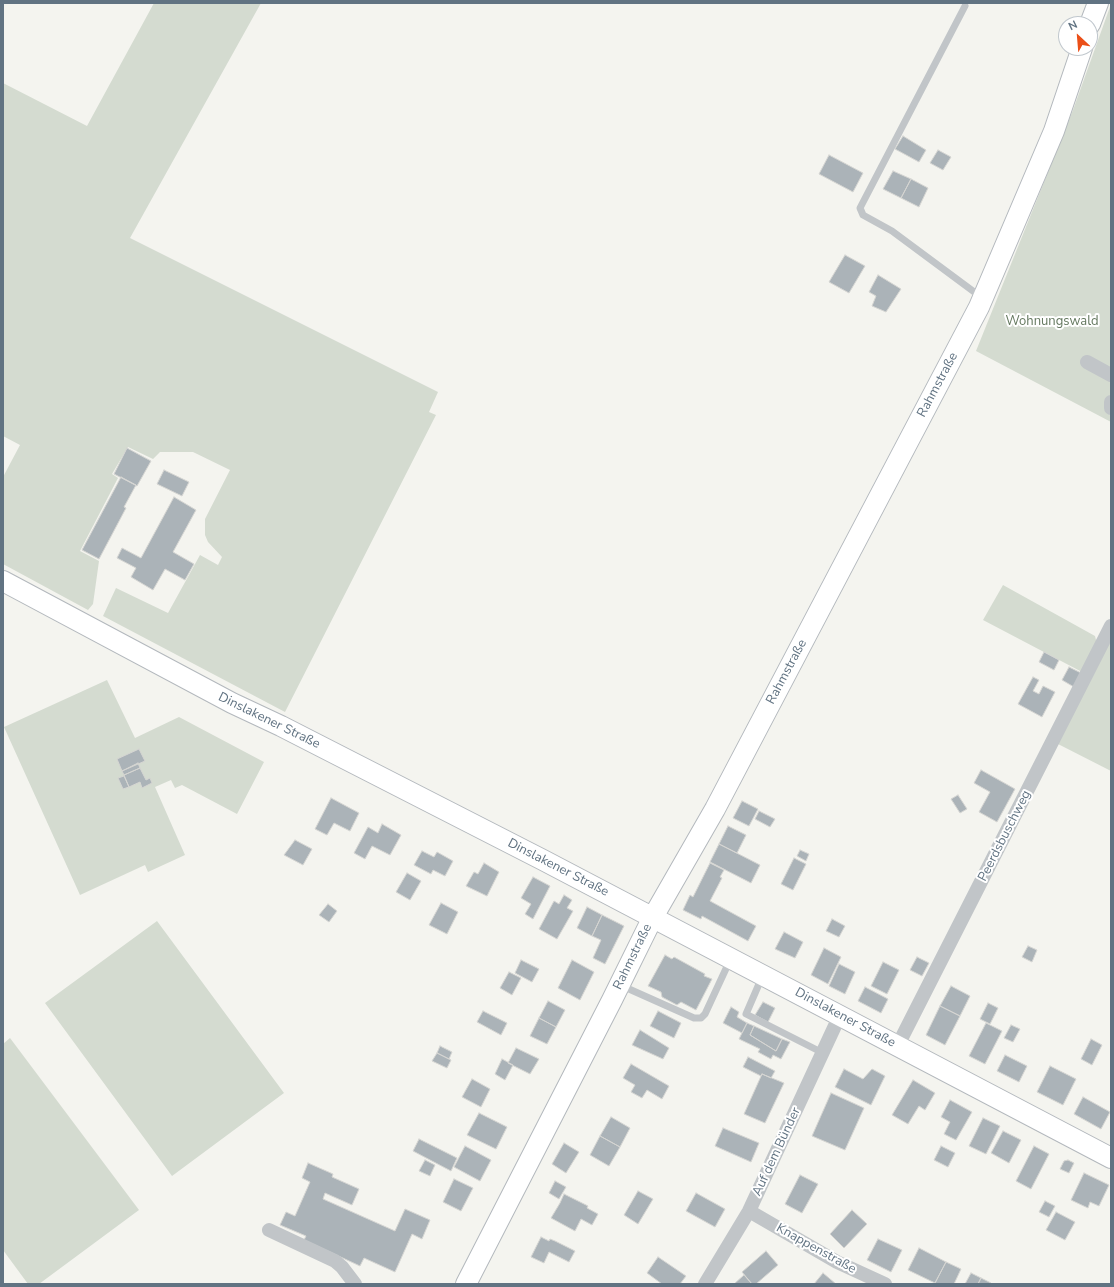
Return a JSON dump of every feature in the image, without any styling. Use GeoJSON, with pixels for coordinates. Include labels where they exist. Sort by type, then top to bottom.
{"type":"FeatureCollection","features":[{"type":"Feature","properties":{"kind":"main road"},"geometry":{"type":"LineString","coordinates":[[1093,16],[1098,3]]}},
{"type":"Feature","properties":{"kind":"main road","name":"Rahmstraße"},"geometry":{"type":"LineString","coordinates":[[466,1284],[620,985],[653,917],[715,809],[983,298],[1054,131],[1079,56]]}},
{"type":"Feature","properties":{"kind":"main road","name":"Dinslakener Straße"},"geometry":{"type":"LineString","coordinates":[[3,581],[232,703],[281,726],[653,917],[1111,1158]]}},
{"type":"Feature","properties":{"kind":"street"},"geometry":{"type":"LineString","coordinates":[[1087,362],[1111,375]]}},
{"type":"Feature","properties":{"kind":"street"},"geometry":{"type":"LineString","coordinates":[[1111,402],[1111,408]]}},
{"type":"Feature","properties":{"kind":"street","name":"Peerdsbuschweg"},"geometry":{"type":"LineString","coordinates":[[898,1045],[1111,626]]}},
{"type":"Feature","properties":{"kind":"street","name":"Auf dem Bünder"},"geometry":{"type":"LineString","coordinates":[[705,1284],[749,1211],[840,1015]]}},
{"type":"Feature","properties":{"kind":"street","name":"Knappenstraße"},"geometry":{"type":"LineString","coordinates":[[749,1211],[837,1262],[885,1284]]}},
{"type":"Feature","properties":{"kind":"street"},"geometry":{"type":"LineString","coordinates":[[269,1230],[334,1261],[342,1267],[356,1284]]}},
{"type":"Feature","properties":{"kind":"lane"},"geometry":{"type":"LineString","coordinates":[[965,6],[860,208],[863,215],[892,230],[983,298]]}},
{"type":"Feature","properties":{"kind":"lane"},"geometry":{"type":"LineString","coordinates":[[620,985],[694,1018],[701,1018],[705,1014],[731,958]]}},
{"type":"Feature","properties":{"kind":"lane"},"geometry":{"type":"LineString","coordinates":[[763,975],[746,1014],[823,1053]]}},
{"type":"Feature","properties":{"kind":"green space"},"geometry":{"type":"Polygon","coordinates":[[[154,3],[261,3],[130,238],[438,392],[429,412],[436,415],[285,712],[103,616],[116,588],[168,613],[200,555],[218,565],[222,557],[208,542],[205,535],[205,519],[230,470],[193,452],[160,452],[153,459],[128,447],[112,474],[118,478],[80,551],[99,561],[93,604],[88,610],[3,564],[3,477],[20,445],[3,436],[3,83],[87,126],[154,3]]]}},
{"type":"Feature","properties":{"kind":"green space","name":"Wohnungswald"},"geometry":{"type":"Polygon","coordinates":[[[1111,4],[1111,422],[976,351],[1073,110],[1092,56],[1098,56],[1098,40],[1111,4]]]}},
{"type":"Feature","properties":{"kind":"green space"},"geometry":{"type":"Polygon","coordinates":[[[1003,585],[1095,636],[1097,644],[1082,672],[983,620],[1003,585]]]}},
{"type":"Feature","properties":{"kind":"green space"},"geometry":{"type":"Polygon","coordinates":[[[1108,643],[1111,644],[1111,771],[1058,744],[1108,643]]]}},
{"type":"Feature","properties":{"kind":"green space"},"geometry":{"type":"Polygon","coordinates":[[[107,680],[135,738],[179,717],[264,762],[237,814],[182,785],[175,788],[171,780],[155,787],[185,855],[148,872],[145,865],[80,895],[4,727],[107,680]]]}},
{"type":"Feature","properties":{"kind":"green space"},"geometry":{"type":"Polygon","coordinates":[[[157,921],[284,1093],[172,1176],[45,1003],[157,921]]]}},
{"type":"Feature","properties":{"kind":"green space"},"geometry":{"type":"Polygon","coordinates":[[[10,1038],[139,1210],[39,1284],[28,1284],[3,1250],[3,1044],[10,1038]]]}},
{"type":"Feature","properties":{"kind":"building"},"geometry":{"type":"Polygon","coordinates":[[[903,136],[926,150],[919,162],[895,149],[903,136]]]}},
{"type":"Feature","properties":{"kind":"building"},"geometry":{"type":"Polygon","coordinates":[[[938,150],[951,157],[943,170],[930,163],[938,150]]]}},
{"type":"Feature","properties":{"kind":"building"},"geometry":{"type":"Polygon","coordinates":[[[829,155],[863,173],[853,192],[819,174],[829,155]]]}},
{"type":"Feature","properties":{"kind":"building"},"geometry":{"type":"Polygon","coordinates":[[[893,171],[911,179],[901,198],[883,189],[893,171]]]}},
{"type":"Feature","properties":{"kind":"building"},"geometry":{"type":"Polygon","coordinates":[[[911,179],[928,188],[919,207],[901,198],[911,179]]]}},
{"type":"Feature","properties":{"kind":"building"},"geometry":{"type":"Polygon","coordinates":[[[845,255],[865,266],[849,293],[829,282],[845,255]]]}},
{"type":"Feature","properties":{"kind":"building"},"geometry":{"type":"Polygon","coordinates":[[[878,275],[901,289],[886,312],[872,306],[876,296],[869,292],[878,275]]]}},
{"type":"Feature","properties":{"kind":"building"},"geometry":{"type":"Polygon","coordinates":[[[127,448],[151,461],[137,486],[114,474],[127,448]]]}},
{"type":"Feature","properties":{"kind":"building"},"geometry":{"type":"Polygon","coordinates":[[[164,470],[189,482],[182,496],[157,484],[164,470]]]}},
{"type":"Feature","properties":{"kind":"building"},"geometry":{"type":"Polygon","coordinates":[[[121,477],[136,485],[124,507],[126,508],[99,559],[82,550],[121,477]]]}},
{"type":"Feature","properties":{"kind":"building"},"geometry":{"type":"Polygon","coordinates":[[[174,497],[196,510],[173,552],[194,564],[185,580],[165,569],[153,590],[131,577],[136,568],[117,558],[122,548],[141,558],[174,497]]]}},
{"type":"Feature","properties":{"kind":"building"},"geometry":{"type":"Polygon","coordinates":[[[1044,652],[1059,660],[1054,670],[1039,662],[1044,652]]]}},
{"type":"Feature","properties":{"kind":"building"},"geometry":{"type":"Polygon","coordinates":[[[1069,667],[1081,673],[1074,687],[1062,680],[1069,667]]]}},
{"type":"Feature","properties":{"kind":"building"},"geometry":{"type":"Polygon","coordinates":[[[1033,677],[1039,680],[1033,691],[1039,694],[1043,686],[1055,692],[1042,717],[1018,704],[1033,677]]]}},
{"type":"Feature","properties":{"kind":"building"},"geometry":{"type":"Polygon","coordinates":[[[139,749],[145,761],[122,771],[117,759],[139,749]]]}},
{"type":"Feature","properties":{"kind":"building"},"geometry":{"type":"Polygon","coordinates":[[[138,763],[140,768],[124,775],[122,771],[138,763]]]}},
{"type":"Feature","properties":{"kind":"building"},"geometry":{"type":"Polygon","coordinates":[[[140,768],[146,780],[150,778],[152,783],[142,788],[140,782],[129,787],[124,775],[140,768]]]}},
{"type":"Feature","properties":{"kind":"building"},"geometry":{"type":"Polygon","coordinates":[[[981,770],[1015,789],[997,822],[979,812],[990,792],[974,783],[981,770]]]}},
{"type":"Feature","properties":{"kind":"building"},"geometry":{"type":"Polygon","coordinates":[[[124,776],[129,787],[123,789],[118,778],[124,776]]]}},
{"type":"Feature","properties":{"kind":"building"},"geometry":{"type":"Polygon","coordinates":[[[958,795],[967,809],[960,813],[951,799],[958,795]]]}},
{"type":"Feature","properties":{"kind":"building"},"geometry":{"type":"Polygon","coordinates":[[[331,798],[359,813],[350,831],[334,823],[327,835],[315,829],[331,798]]]}},
{"type":"Feature","properties":{"kind":"building"},"geometry":{"type":"Polygon","coordinates":[[[742,801],[758,809],[749,826],[733,818],[742,801]]]}},
{"type":"Feature","properties":{"kind":"building"},"geometry":{"type":"Polygon","coordinates":[[[759,811],[775,819],[770,827],[755,819],[759,811]]]}},
{"type":"Feature","properties":{"kind":"building"},"geometry":{"type":"Polygon","coordinates":[[[382,824],[401,835],[390,855],[372,846],[365,859],[354,853],[368,827],[378,833],[382,824]]]}},
{"type":"Feature","properties":{"kind":"building"},"geometry":{"type":"Polygon","coordinates":[[[728,826],[746,835],[737,853],[719,844],[728,826]]]}},
{"type":"Feature","properties":{"kind":"building"},"geometry":{"type":"Polygon","coordinates":[[[295,840],[312,849],[303,865],[284,855],[295,840]]]}},
{"type":"Feature","properties":{"kind":"building"},"geometry":{"type":"Polygon","coordinates":[[[719,844],[760,865],[751,883],[710,862],[719,844]]]}},
{"type":"Feature","properties":{"kind":"building"},"geometry":{"type":"Polygon","coordinates":[[[800,850],[809,854],[806,861],[797,856],[800,850]]]}},
{"type":"Feature","properties":{"kind":"building"},"geometry":{"type":"Polygon","coordinates":[[[422,851],[434,857],[437,852],[453,861],[445,876],[433,870],[431,874],[414,865],[422,851]]]}},
{"type":"Feature","properties":{"kind":"building"},"geometry":{"type":"Polygon","coordinates":[[[794,858],[806,864],[793,890],[781,884],[794,858]]]}},
{"type":"Feature","properties":{"kind":"building"},"geometry":{"type":"Polygon","coordinates":[[[484,863],[499,872],[487,896],[466,886],[474,872],[478,874],[484,863]]]}},
{"type":"Feature","properties":{"kind":"building"},"geometry":{"type":"Polygon","coordinates":[[[710,863],[724,870],[720,877],[722,878],[710,901],[756,926],[748,941],[702,916],[701,919],[683,910],[690,895],[693,897],[710,863]]]}},
{"type":"Feature","properties":{"kind":"building"},"geometry":{"type":"Polygon","coordinates":[[[407,873],[421,881],[410,900],[396,892],[407,873]]]}},
{"type":"Feature","properties":{"kind":"building"},"geometry":{"type":"Polygon","coordinates":[[[533,877],[550,886],[533,919],[525,914],[531,904],[521,898],[533,877]]]}},
{"type":"Feature","properties":{"kind":"building"},"geometry":{"type":"Polygon","coordinates":[[[564,895],[572,900],[567,908],[573,911],[557,939],[539,929],[554,901],[559,904],[564,895]]]}},
{"type":"Feature","properties":{"kind":"building"},"geometry":{"type":"Polygon","coordinates":[[[441,903],[458,912],[447,934],[429,925],[441,903]]]}},
{"type":"Feature","properties":{"kind":"building"},"geometry":{"type":"Polygon","coordinates":[[[328,904],[337,911],[329,922],[319,915],[328,904]]]}},
{"type":"Feature","properties":{"kind":"building"},"geometry":{"type":"Polygon","coordinates":[[[587,907],[602,915],[592,936],[577,928],[587,907]]]}},
{"type":"Feature","properties":{"kind":"building"},"geometry":{"type":"Polygon","coordinates":[[[602,915],[624,926],[605,964],[593,958],[601,940],[592,936],[602,915]]]}},
{"type":"Feature","properties":{"kind":"building"},"geometry":{"type":"Polygon","coordinates":[[[832,919],[845,926],[839,937],[826,931],[832,919]]]}},
{"type":"Feature","properties":{"kind":"building"},"geometry":{"type":"Polygon","coordinates":[[[784,932],[803,942],[795,958],[775,949],[784,932]]]}},
{"type":"Feature","properties":{"kind":"building"},"geometry":{"type":"Polygon","coordinates":[[[1028,946],[1037,950],[1032,962],[1022,957],[1028,946]]]}},
{"type":"Feature","properties":{"kind":"building"},"geometry":{"type":"Polygon","coordinates":[[[824,948],[841,957],[828,984],[811,975],[824,948]]]}},
{"type":"Feature","properties":{"kind":"building"},"geometry":{"type":"Polygon","coordinates":[[[665,955],[672,959],[674,957],[705,974],[704,976],[712,979],[696,1010],[681,1002],[677,1005],[662,997],[661,992],[648,986],[665,955]]]}},
{"type":"Feature","properties":{"kind":"building"},"geometry":{"type":"Polygon","coordinates":[[[917,957],[929,963],[922,976],[910,970],[917,957]]]}},
{"type":"Feature","properties":{"kind":"building"},"geometry":{"type":"Polygon","coordinates":[[[521,960],[539,969],[532,982],[515,973],[521,960]]]}},
{"type":"Feature","properties":{"kind":"building"},"geometry":{"type":"Polygon","coordinates":[[[572,960],[594,972],[580,1000],[558,988],[572,960]]]}},
{"type":"Feature","properties":{"kind":"building"},"geometry":{"type":"Polygon","coordinates":[[[883,962],[899,970],[887,994],[871,986],[883,962]]]}},
{"type":"Feature","properties":{"kind":"building"},"geometry":{"type":"Polygon","coordinates":[[[839,964],[855,972],[845,994],[829,986],[839,964]]]}},
{"type":"Feature","properties":{"kind":"building"},"geometry":{"type":"Polygon","coordinates":[[[509,972],[521,978],[512,995],[500,988],[509,972]]]}},
{"type":"Feature","properties":{"kind":"building"},"geometry":{"type":"Polygon","coordinates":[[[951,986],[970,996],[960,1016],[940,1006],[951,986]]]}},
{"type":"Feature","properties":{"kind":"building"},"geometry":{"type":"Polygon","coordinates":[[[865,987],[888,999],[881,1013],[858,1001],[865,987]]]}},
{"type":"Feature","properties":{"kind":"building"},"geometry":{"type":"Polygon","coordinates":[[[548,1001],[565,1010],[556,1027],[539,1018],[548,1001]]]}},
{"type":"Feature","properties":{"kind":"building"},"geometry":{"type":"Polygon","coordinates":[[[763,1002],[775,1008],[768,1022],[755,1015],[763,1002]]]}},
{"type":"Feature","properties":{"kind":"building"},"geometry":{"type":"Polygon","coordinates":[[[988,1003],[998,1008],[990,1024],[980,1019],[988,1003]]]}},
{"type":"Feature","properties":{"kind":"building"},"geometry":{"type":"Polygon","coordinates":[[[940,1006],[960,1016],[945,1045],[926,1035],[940,1006]]]}},
{"type":"Feature","properties":{"kind":"building"},"geometry":{"type":"Polygon","coordinates":[[[731,1007],[739,1012],[737,1017],[747,1023],[742,1033],[723,1023],[731,1007]]]}},
{"type":"Feature","properties":{"kind":"building"},"geometry":{"type":"Polygon","coordinates":[[[483,1011],[507,1023],[501,1035],[477,1022],[483,1011]]]}},
{"type":"Feature","properties":{"kind":"building"},"geometry":{"type":"Polygon","coordinates":[[[658,1011],[681,1023],[674,1038],[650,1026],[658,1011]]]}},
{"type":"Feature","properties":{"kind":"building"},"geometry":{"type":"Polygon","coordinates":[[[539,1018],[556,1027],[547,1044],[530,1036],[539,1018]]]}},
{"type":"Feature","properties":{"kind":"building"},"geometry":{"type":"Polygon","coordinates":[[[747,1023],[754,1026],[750,1035],[776,1051],[782,1039],[790,1042],[781,1059],[773,1055],[771,1059],[758,1052],[760,1049],[739,1039],[747,1023]]]}},
{"type":"Feature","properties":{"kind":"building"},"geometry":{"type":"Polygon","coordinates":[[[986,1023],[1002,1031],[985,1064],[969,1056],[986,1023]]]}},
{"type":"Feature","properties":{"kind":"building"},"geometry":{"type":"Polygon","coordinates":[[[1011,1025],[1020,1029],[1013,1042],[1004,1038],[1011,1025]]]}},
{"type":"Feature","properties":{"kind":"building"},"geometry":{"type":"Polygon","coordinates":[[[754,1026],[782,1039],[776,1051],[750,1035],[754,1026]]]}},
{"type":"Feature","properties":{"kind":"building"},"geometry":{"type":"Polygon","coordinates":[[[640,1030],[669,1048],[663,1059],[632,1045],[640,1030]]]}},
{"type":"Feature","properties":{"kind":"building"},"geometry":{"type":"Polygon","coordinates":[[[1091,1039],[1102,1045],[1092,1065],[1081,1059],[1091,1039]]]}},
{"type":"Feature","properties":{"kind":"building"},"geometry":{"type":"Polygon","coordinates":[[[440,1046],[452,1052],[449,1059],[437,1053],[440,1046]]]}},
{"type":"Feature","properties":{"kind":"building"},"geometry":{"type":"Polygon","coordinates":[[[516,1048],[539,1059],[530,1074],[508,1063],[516,1048]]]}},
{"type":"Feature","properties":{"kind":"building"},"geometry":{"type":"Polygon","coordinates":[[[437,1053],[451,1060],[447,1068],[432,1061],[437,1053]]]}},
{"type":"Feature","properties":{"kind":"building"},"geometry":{"type":"Polygon","coordinates":[[[1005,1055],[1027,1066],[1019,1082],[997,1071],[1005,1055]]]}},
{"type":"Feature","properties":{"kind":"building"},"geometry":{"type":"Polygon","coordinates":[[[748,1057],[775,1071],[771,1078],[762,1074],[761,1076],[743,1067],[748,1057]]]}},
{"type":"Feature","properties":{"kind":"building"},"geometry":{"type":"Polygon","coordinates":[[[502,1059],[513,1065],[505,1080],[495,1074],[502,1059]]]}},
{"type":"Feature","properties":{"kind":"building"},"geometry":{"type":"Polygon","coordinates":[[[631,1064],[669,1086],[662,1099],[647,1090],[642,1098],[631,1092],[635,1085],[623,1078],[631,1064]]]}},
{"type":"Feature","properties":{"kind":"building"},"geometry":{"type":"Polygon","coordinates":[[[1050,1066],[1076,1079],[1063,1105],[1037,1092],[1050,1066]]]}},
{"type":"Feature","properties":{"kind":"building"},"geometry":{"type":"Polygon","coordinates":[[[844,1069],[863,1079],[872,1069],[885,1076],[871,1105],[835,1087],[844,1069]]]}},
{"type":"Feature","properties":{"kind":"building"},"geometry":{"type":"Polygon","coordinates":[[[762,1074],[784,1083],[765,1123],[744,1114],[762,1074]]]}},
{"type":"Feature","properties":{"kind":"building"},"geometry":{"type":"Polygon","coordinates":[[[472,1079],[490,1089],[481,1107],[462,1097],[472,1079]]]}},
{"type":"Feature","properties":{"kind":"building"},"geometry":{"type":"Polygon","coordinates":[[[913,1080],[935,1093],[925,1110],[919,1106],[908,1124],[892,1115],[913,1080]]]}},
{"type":"Feature","properties":{"kind":"building"},"geometry":{"type":"Polygon","coordinates":[[[831,1093],[864,1108],[845,1150],[812,1136],[831,1093]]]}},
{"type":"Feature","properties":{"kind":"building"},"geometry":{"type":"Polygon","coordinates":[[[1083,1097],[1110,1112],[1101,1129],[1074,1114],[1083,1097]]]}},
{"type":"Feature","properties":{"kind":"building"},"geometry":{"type":"Polygon","coordinates":[[[950,1100],[972,1112],[956,1140],[944,1134],[950,1122],[941,1117],[950,1100]]]}},
{"type":"Feature","properties":{"kind":"building"},"geometry":{"type":"Polygon","coordinates":[[[479,1113],[507,1127],[496,1149],[467,1135],[479,1113]]]}},
{"type":"Feature","properties":{"kind":"building"},"geometry":{"type":"Polygon","coordinates":[[[611,1117],[630,1128],[620,1147],[600,1136],[611,1117]]]}},
{"type":"Feature","properties":{"kind":"building"},"geometry":{"type":"Polygon","coordinates":[[[983,1118],[1000,1126],[986,1154],[969,1146],[983,1118]]]}},
{"type":"Feature","properties":{"kind":"building"},"geometry":{"type":"Polygon","coordinates":[[[723,1128],[759,1143],[751,1162],[715,1146],[723,1128]]]}},
{"type":"Feature","properties":{"kind":"building"},"geometry":{"type":"Polygon","coordinates":[[[1003,1131],[1021,1140],[1009,1163],[991,1153],[1003,1131]]]}},
{"type":"Feature","properties":{"kind":"building"},"geometry":{"type":"Polygon","coordinates":[[[600,1136],[620,1147],[609,1166],[590,1155],[600,1136]]]}},
{"type":"Feature","properties":{"kind":"building"},"geometry":{"type":"Polygon","coordinates":[[[419,1139],[457,1158],[451,1171],[413,1151],[419,1139]]]}},
{"type":"Feature","properties":{"kind":"building"},"geometry":{"type":"Polygon","coordinates":[[[564,1143],[579,1152],[566,1173],[552,1164],[564,1143]]]}},
{"type":"Feature","properties":{"kind":"building"},"geometry":{"type":"Polygon","coordinates":[[[465,1146],[491,1160],[480,1181],[454,1167],[465,1146]]]}},
{"type":"Feature","properties":{"kind":"building"},"geometry":{"type":"Polygon","coordinates":[[[941,1146],[955,1153],[948,1167],[934,1160],[941,1146]]]}},
{"type":"Feature","properties":{"kind":"building"},"geometry":{"type":"Polygon","coordinates":[[[1034,1146],[1049,1154],[1031,1189],[1016,1181],[1034,1146]]]}},
{"type":"Feature","properties":{"kind":"building"},"geometry":{"type":"Polygon","coordinates":[[[425,1160],[435,1165],[430,1176],[419,1171],[425,1160]]]}},
{"type":"Feature","properties":{"kind":"building"},"geometry":{"type":"Polygon","coordinates":[[[1068,1160],[1074,1163],[1069,1173],[1060,1169],[1064,1161],[1068,1160]]]}},
{"type":"Feature","properties":{"kind":"building"},"geometry":{"type":"Polygon","coordinates":[[[308,1163],[333,1174],[332,1177],[359,1189],[352,1205],[325,1193],[323,1199],[395,1231],[405,1209],[430,1220],[422,1239],[412,1234],[395,1272],[364,1258],[360,1266],[304,1240],[306,1236],[280,1225],[286,1212],[295,1216],[310,1182],[302,1178],[308,1163]]]}},
{"type":"Feature","properties":{"kind":"building"},"geometry":{"type":"Polygon","coordinates":[[[1084,1173],[1109,1185],[1099,1206],[1090,1202],[1088,1208],[1071,1200],[1084,1173]]]}},
{"type":"Feature","properties":{"kind":"building"},"geometry":{"type":"Polygon","coordinates":[[[800,1175],[818,1184],[802,1213],[785,1204],[800,1175]]]}},
{"type":"Feature","properties":{"kind":"building"},"geometry":{"type":"Polygon","coordinates":[[[454,1179],[473,1188],[461,1211],[443,1202],[454,1179]]]}},
{"type":"Feature","properties":{"kind":"building"},"geometry":{"type":"Polygon","coordinates":[[[555,1181],[566,1187],[559,1199],[549,1193],[555,1181]]]}},
{"type":"Feature","properties":{"kind":"building"},"geometry":{"type":"Polygon","coordinates":[[[638,1191],[653,1199],[638,1224],[624,1215],[638,1191]]]}},
{"type":"Feature","properties":{"kind":"building"},"geometry":{"type":"Polygon","coordinates":[[[696,1193],[725,1209],[715,1227],[686,1211],[696,1193]]]}},
{"type":"Feature","properties":{"kind":"building"},"geometry":{"type":"Polygon","coordinates":[[[564,1194],[588,1206],[587,1208],[598,1214],[592,1225],[581,1219],[575,1231],[551,1218],[564,1194]]]}},
{"type":"Feature","properties":{"kind":"building"},"geometry":{"type":"Polygon","coordinates":[[[1045,1201],[1055,1206],[1049,1217],[1039,1212],[1045,1201]]]}},
{"type":"Feature","properties":{"kind":"building"},"geometry":{"type":"Polygon","coordinates":[[[852,1210],[867,1224],[844,1248],[830,1234],[852,1210]]]}},
{"type":"Feature","properties":{"kind":"building"},"geometry":{"type":"Polygon","coordinates":[[[1056,1212],[1075,1222],[1065,1240],[1046,1230],[1056,1212]]]}},
{"type":"Feature","properties":{"kind":"building"},"geometry":{"type":"Polygon","coordinates":[[[541,1237],[549,1241],[550,1239],[555,1241],[575,1251],[569,1262],[549,1252],[544,1263],[531,1257],[541,1237]]]}},
{"type":"Feature","properties":{"kind":"building"},"geometry":{"type":"Polygon","coordinates":[[[878,1239],[902,1250],[891,1272],[867,1260],[878,1239]]]}},
{"type":"Feature","properties":{"kind":"building"},"geometry":{"type":"Polygon","coordinates":[[[919,1248],[946,1262],[935,1283],[908,1270],[919,1248]]]}},
{"type":"Feature","properties":{"kind":"building"},"geometry":{"type":"Polygon","coordinates":[[[766,1251],[778,1265],[756,1284],[752,1284],[742,1272],[766,1251]]]}},
{"type":"Feature","properties":{"kind":"building"},"geometry":{"type":"Polygon","coordinates":[[[658,1257],[686,1276],[680,1284],[662,1284],[647,1273],[658,1257]]]}},
{"type":"Feature","properties":{"kind":"building"},"geometry":{"type":"Polygon","coordinates":[[[946,1262],[961,1269],[954,1284],[937,1284],[935,1283],[946,1262]]]}},
{"type":"Feature","properties":{"kind":"building"},"geometry":{"type":"Polygon","coordinates":[[[823,1273],[836,1284],[814,1284],[823,1273]]]}},
{"type":"Feature","properties":{"kind":"building"},"geometry":{"type":"Polygon","coordinates":[[[971,1273],[981,1278],[978,1284],[965,1284],[971,1273]]]}},
{"type":"Feature","properties":{"kind":"building"},"geometry":{"type":"Polygon","coordinates":[[[744,1275],[752,1284],[734,1284],[744,1275]]]}},
{"type":"Feature","properties":{"kind":"building"},"geometry":{"type":"Polygon","coordinates":[[[981,1278],[991,1283],[978,1284],[981,1278]]]}}]}
